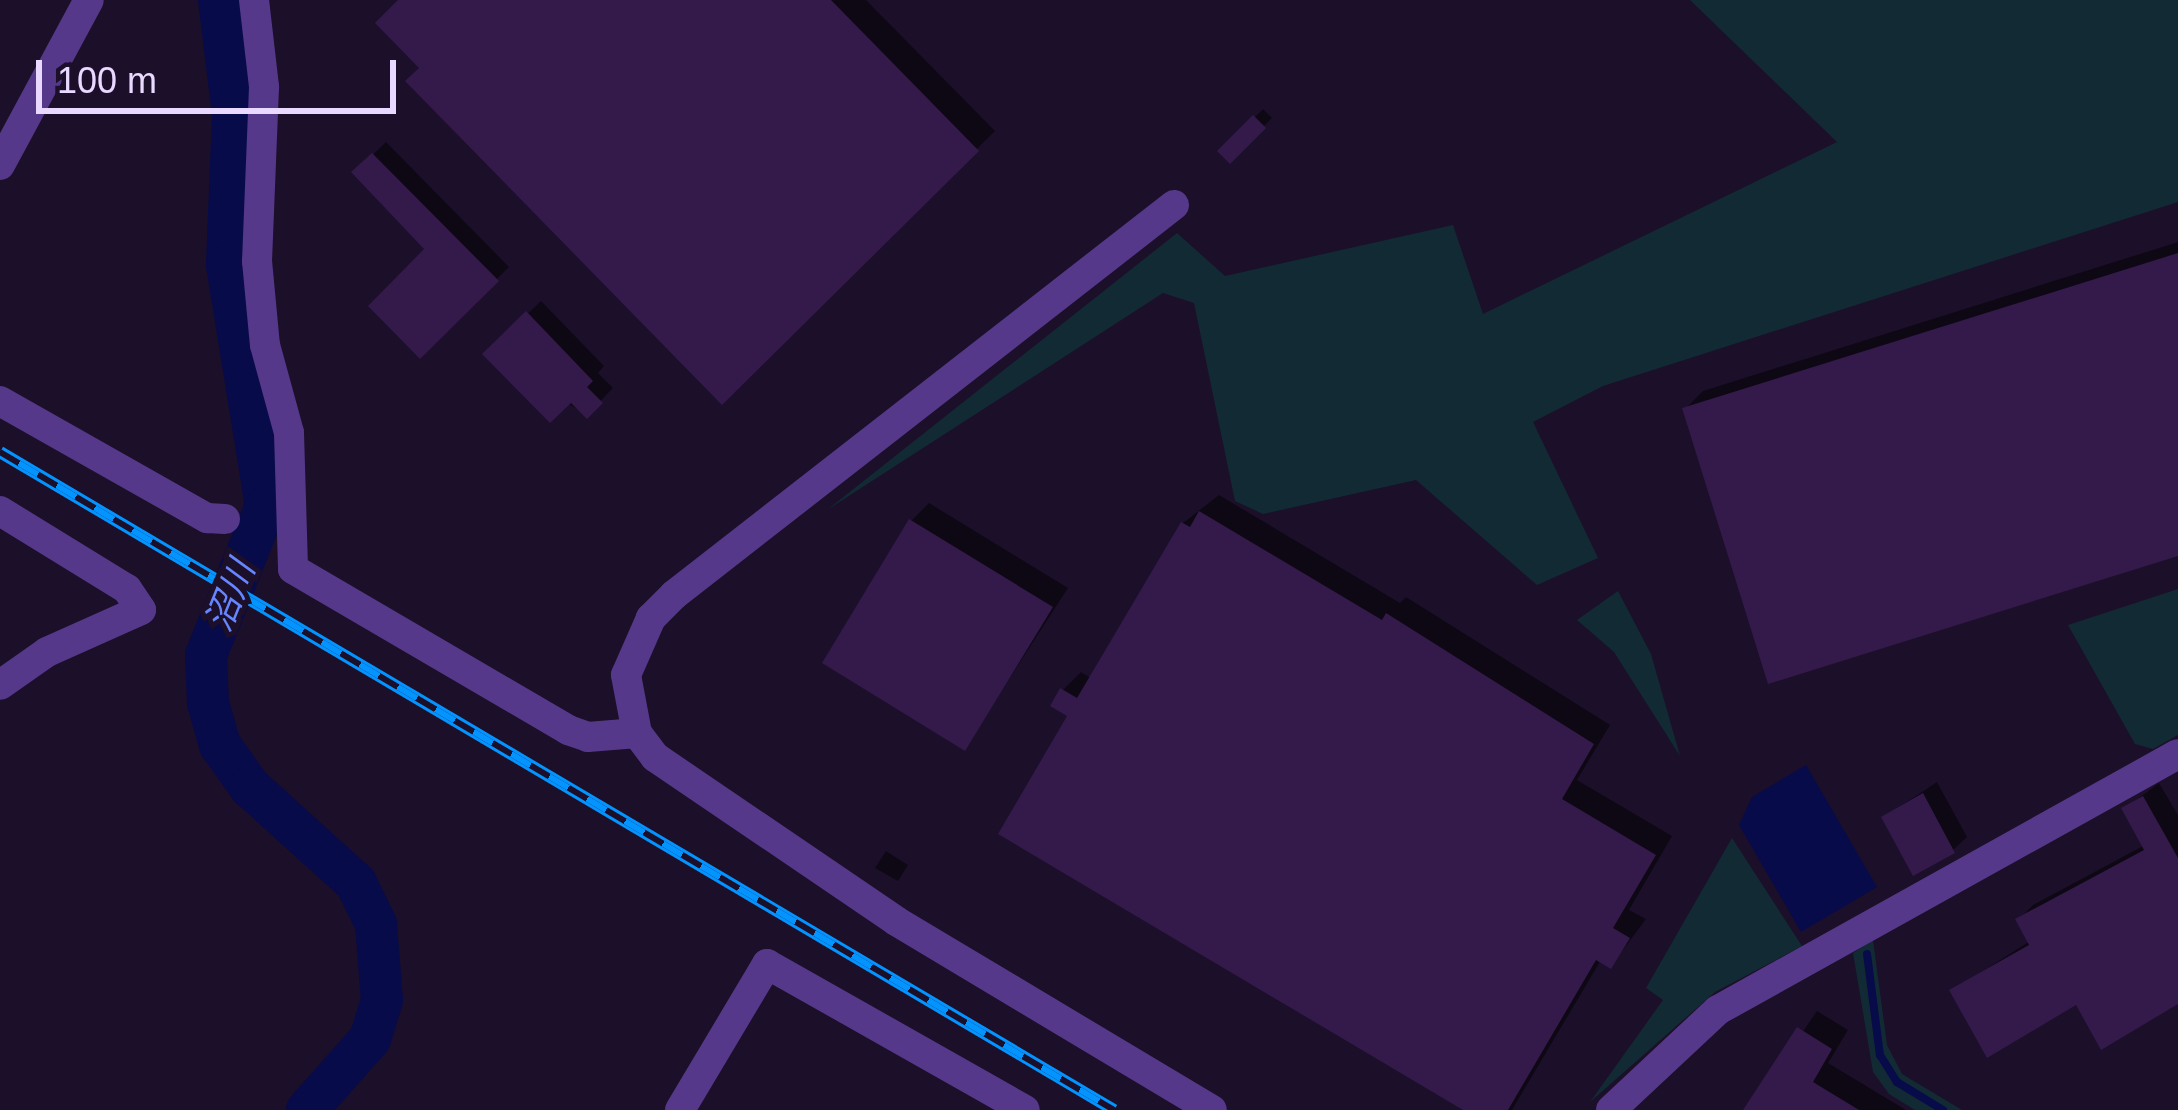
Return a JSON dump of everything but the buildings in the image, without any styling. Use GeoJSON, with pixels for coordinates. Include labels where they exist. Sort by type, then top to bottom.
{"type":"FeatureCollection","features":[{"type":"Feature","properties":{"kind":"street"},"geometry":{"type":"LineString","coordinates":[[0,165],[88,0]]}},
{"type":"Feature","properties":{"kind":"street"},"geometry":{"type":"LineString","coordinates":[[254,0],[264,87],[257,261],[265,345],[289,433],[293,569],[568,730],[588,737],[637,733]]}},
{"type":"Feature","properties":{"kind":"street"},"geometry":{"type":"LineString","coordinates":[[1174,205],[650,618],[626,675],[637,733],[655,758],[896,922],[1212,1110]]}},
{"type":"Feature","properties":{"kind":"street"},"geometry":{"type":"LineString","coordinates":[[0,401],[208,518],[225,519]]}},
{"type":"Feature","properties":{"kind":"street"},"geometry":{"type":"LineString","coordinates":[[0,511],[127,589],[141,610],[47,652],[0,685]]}},
{"type":"Feature","properties":{"kind":"street"},"geometry":{"type":"LineString","coordinates":[[1612,1110],[1718,1010],[2178,754]]}},
{"type":"Feature","properties":{"kind":"street"},"geometry":{"type":"LineString","coordinates":[[680,1110],[767,964],[1024,1110]]}},
{"type":"Feature","properties":{"kind":"shaded area"},"geometry":{"type":"Polygon","coordinates":[[[1690,0],[2178,0],[2178,202],[1603,386],[1533,422],[1598,558],[1537,585],[1416,480],[1263,514],[1235,501],[1194,303],[1163,293],[827,510],[1177,233],[1225,276],[1453,225],[1483,314],[1837,142],[1690,0]]]}},
{"type":"Feature","properties":{"kind":"shaded area"},"geometry":{"type":"Polygon","coordinates":[[[2178,589],[2178,735],[2153,749],[2135,744],[2068,625],[2178,589]]]}},
{"type":"Feature","properties":{"kind":"shaded area"},"geometry":{"type":"Polygon","coordinates":[[[1618,591],[1651,654],[1680,756],[1614,652],[1577,620],[1618,591]]]}},
{"type":"Feature","properties":{"kind":"shaded area"},"geometry":{"type":"Polygon","coordinates":[[[1806,765],[1877,887],[1801,932],[1739,825],[1752,797],[1806,765]]]}},
{"type":"Feature","properties":{"kind":"shaded area"},"geometry":{"type":"Polygon","coordinates":[[[1732,838],[1802,946],[1715,992],[1590,1102],[1663,1000],[1646,988],[1732,838]]]}},
{"type":"Feature","properties":{"kind":"shaded area"},"geometry":{"type":"Polygon","coordinates":[[[1873,940],[1887,1045],[1902,1074],[1962,1110],[1915,1110],[1889,1094],[1873,1072],[1853,953],[1873,940]]]}},
{"type":"Feature","properties":{"kind":"waterway","name":"沼川"},"geometry":{"type":"LineString","coordinates":[[219,0],[233,114],[227,265],[266,506],[206,655],[208,703],[220,745],[250,787],[356,883],[376,924],[382,1000],[370,1039],[307,1110]]}},
{"type":"Feature","properties":{"kind":"waterway"},"geometry":{"type":"LineString","coordinates":[[1867,954],[1880,1055],[1897,1082],[1943,1110]]}},
{"type":"Feature","properties":{"kind":"railway"},"geometry":{"type":"LineString","coordinates":[[0,452],[1114,1110]]}}]}
